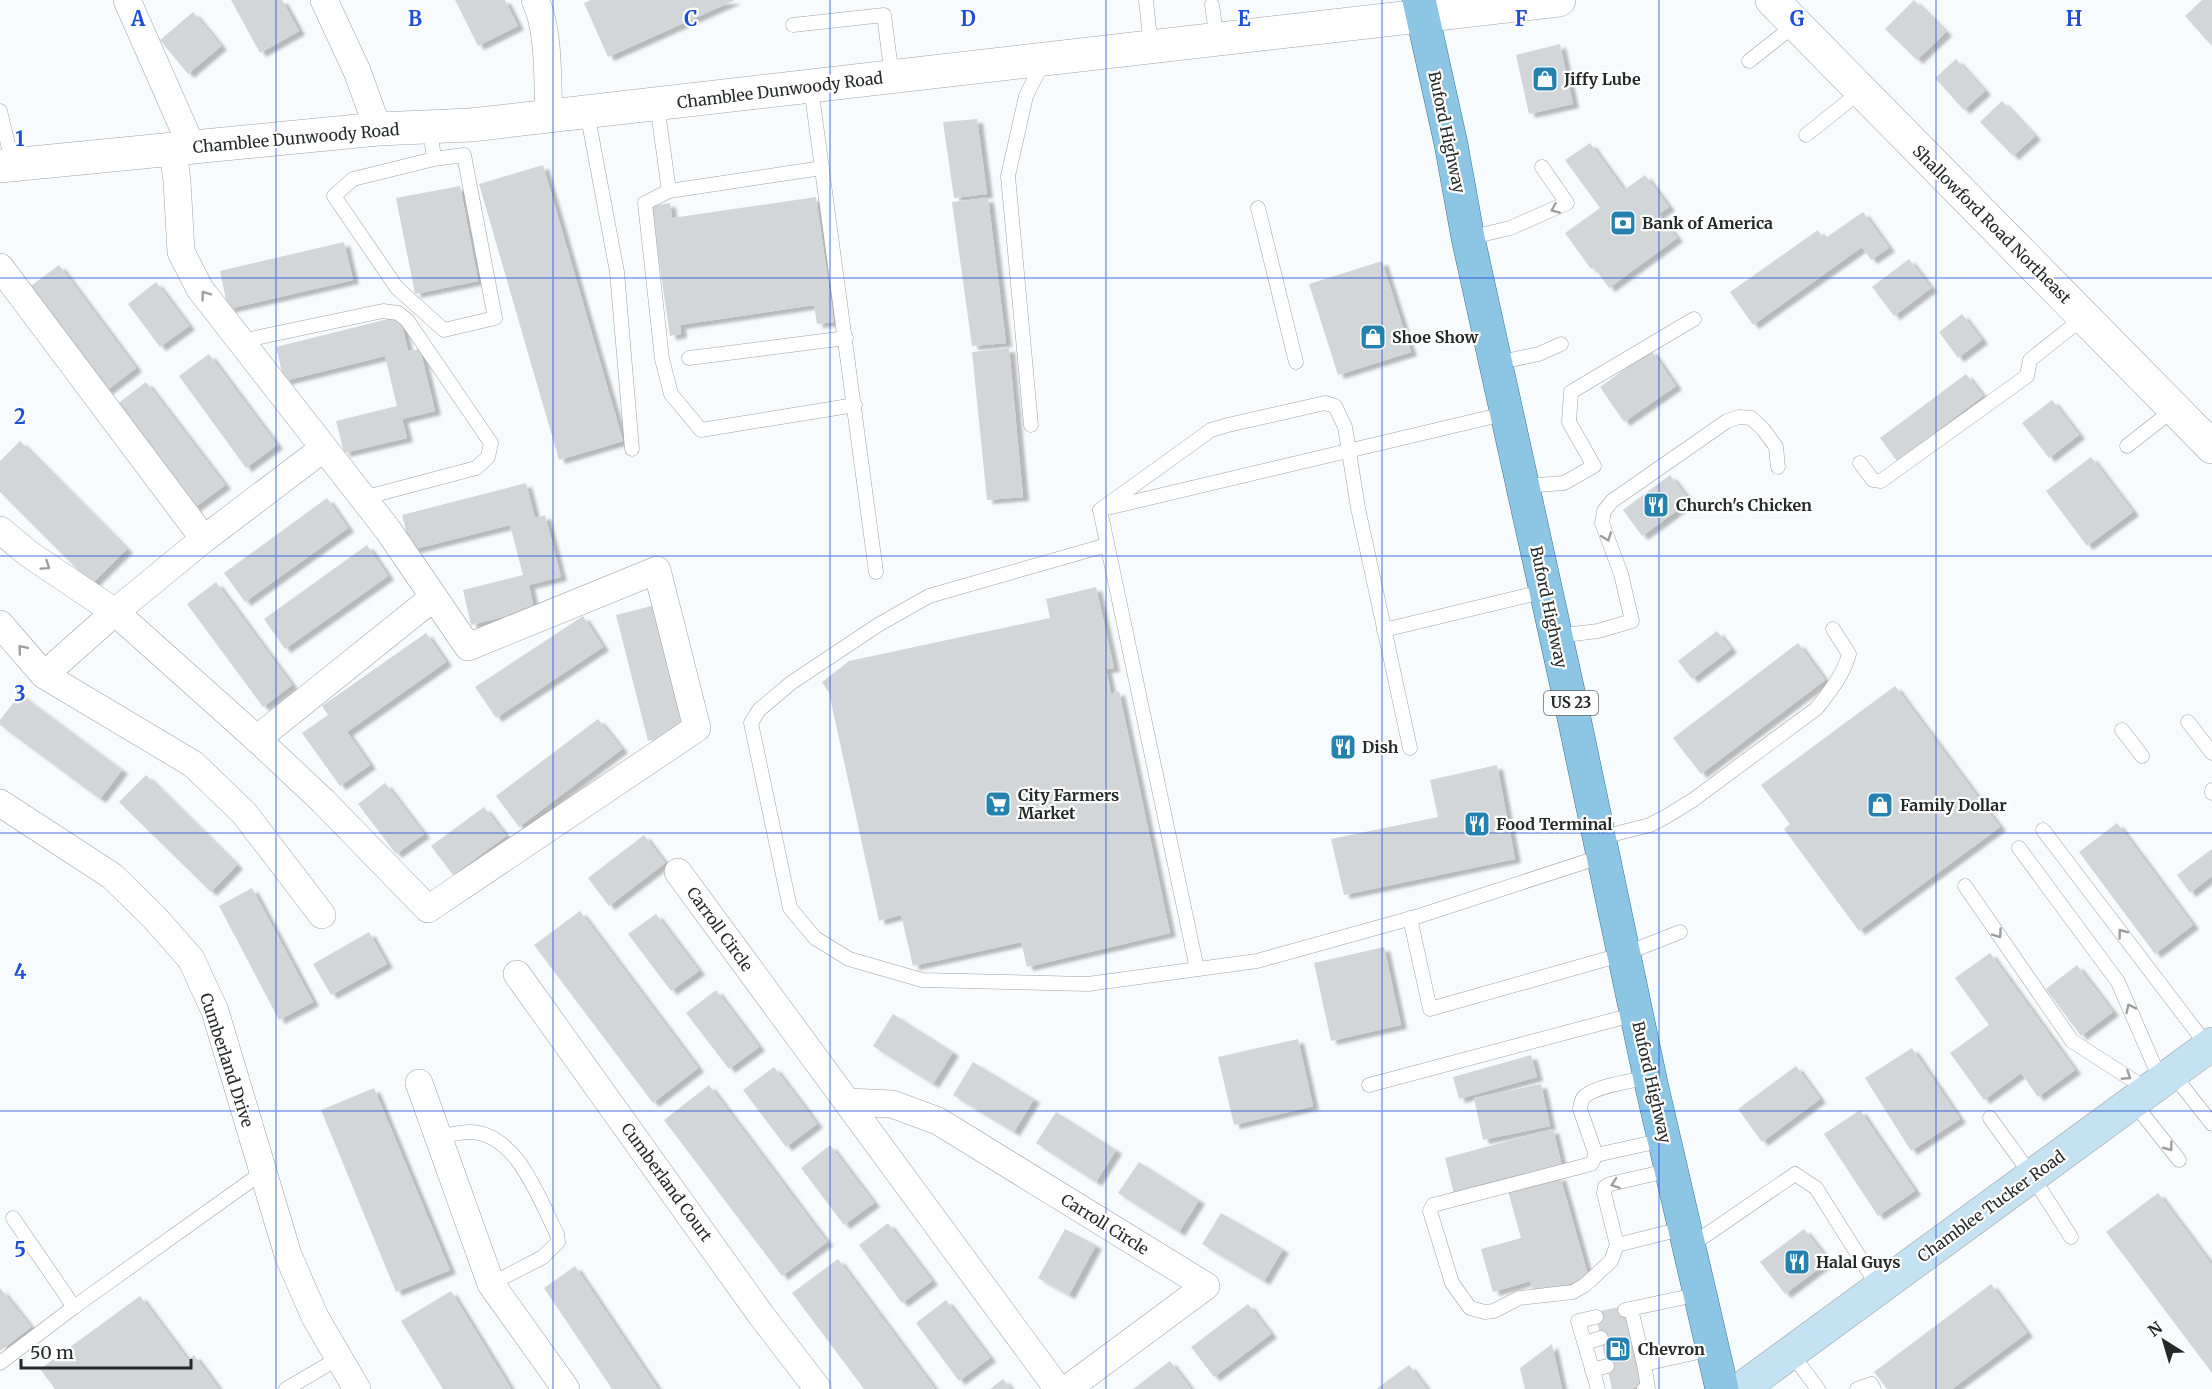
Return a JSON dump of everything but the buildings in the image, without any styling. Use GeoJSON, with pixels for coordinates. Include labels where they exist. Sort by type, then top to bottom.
{"type":"FeatureCollection","features":[{"type":"Feature","properties":{"kind":"main road","name":"Buford Highway"},"geometry":{"type":"LineString","coordinates":[[1421,8],[1451,144],[1468,238],[1508,413],[1636,1014],[1722,1389]]}},
{"type":"Feature","properties":{"kind":"main road","name":"Chamblee Tucker Road"},"geometry":{"type":"LineString","coordinates":[[1741,1389],[2154,1086],[2211,1047]]}},
{"type":"Feature","properties":{"kind":"street"},"geometry":{"type":"LineString","coordinates":[[0,530],[29,554],[115,612],[323,801],[428,909],[697,728],[657,570],[468,647],[388,530],[200,289],[181,252],[177,181],[181,148],[187,136],[128,0]]}},
{"type":"Feature","properties":{"kind":"street"},"geometry":{"type":"LineString","coordinates":[[324,0],[357,71],[378,129]]}},
{"type":"Feature","properties":{"kind":"street"},"geometry":{"type":"LineString","coordinates":[[535,0],[540,9],[547,62],[549,116]]}},
{"type":"Feature","properties":{"kind":"street","name":"Chamblee Dunwoody Road"},"geometry":{"type":"LineString","coordinates":[[7,165],[378,129],[432,144],[549,116],[1217,40],[1421,8],[1558,0]]}},
{"type":"Feature","properties":{"kind":"street","name":"Shallowford Road Northeast"},"geometry":{"type":"LineString","coordinates":[[1772,0],[2212,447]]}},
{"type":"Feature","properties":{"kind":"street"},"geometry":{"type":"LineString","coordinates":[[0,267],[204,539]]}},
{"type":"Feature","properties":{"kind":"street"},"geometry":{"type":"LineString","coordinates":[[44,675],[115,612],[204,539],[324,448]]}},
{"type":"Feature","properties":{"kind":"street"},"geometry":{"type":"LineString","coordinates":[[257,739],[434,597]]}},
{"type":"Feature","properties":{"kind":"street"},"geometry":{"type":"LineString","coordinates":[[0,624],[44,675],[194,764],[244,813],[322,915]]}},
{"type":"Feature","properties":{"kind":"street","name":"Cumberland Drive"},"geometry":{"type":"LineString","coordinates":[[0,803],[112,876],[154,917],[191,960],[215,1011],[288,1255],[315,1317],[357,1389]]}},
{"type":"Feature","properties":{"kind":"street","name":"Carroll Circle"},"geometry":{"type":"LineString","coordinates":[[678,872],[1058,1389]]}},
{"type":"Feature","properties":{"kind":"street","name":"Cumberland Court"},"geometry":{"type":"LineString","coordinates":[[517,974],[761,1315],[818,1389]]}},
{"type":"Feature","properties":{"kind":"street"},"geometry":{"type":"LineString","coordinates":[[418,1083],[491,1284],[566,1389]]}},
{"type":"Feature","properties":{"kind":"street","name":"Carroll Circle"},"geometry":{"type":"LineString","coordinates":[[848,1102],[892,1104],[938,1121],[1206,1286],[1067,1389]]}},
{"type":"Feature","properties":{"kind":"lane"},"geometry":{"type":"LineString","coordinates":[[1146,0],[1151,48]]}},
{"type":"Feature","properties":{"kind":"lane"},"geometry":{"type":"LineString","coordinates":[[1212,5],[1217,40]]}},
{"type":"Feature","properties":{"kind":"lane"},"geometry":{"type":"LineString","coordinates":[[793,25],[884,15],[892,77]]}},
{"type":"Feature","properties":{"kind":"lane"},"geometry":{"type":"LineString","coordinates":[[1749,61],[1796,24]]}},
{"type":"Feature","properties":{"kind":"lane"},"geometry":{"type":"LineString","coordinates":[[1031,425],[1008,176],[1026,96],[1044,60]]}},
{"type":"Feature","properties":{"kind":"lane"},"geometry":{"type":"LineString","coordinates":[[811,87],[876,572]]}},
{"type":"Feature","properties":{"kind":"lane"},"geometry":{"type":"LineString","coordinates":[[1806,135],[1861,91]]}},
{"type":"Feature","properties":{"kind":"lane"},"geometry":{"type":"LineString","coordinates":[[657,104],[669,191]]}},
{"type":"Feature","properties":{"kind":"lane"},"geometry":{"type":"LineString","coordinates":[[0,111],[7,165]]}},
{"type":"Feature","properties":{"kind":"lane"},"geometry":{"type":"LineString","coordinates":[[587,112],[617,272],[632,449]]}},
{"type":"Feature","properties":{"kind":"lane"},"geometry":{"type":"LineString","coordinates":[[432,144],[464,155],[495,318],[444,330],[398,288],[334,196],[353,179],[432,144]]}},
{"type":"Feature","properties":{"kind":"lane"},"geometry":{"type":"LineString","coordinates":[[1468,238],[1510,228],[1568,203],[1542,167]]}},
{"type":"Feature","properties":{"kind":"lane"},"geometry":{"type":"LineString","coordinates":[[822,168],[669,191],[645,203],[662,359],[670,393],[701,430],[855,405]]}},
{"type":"Feature","properties":{"kind":"lane"},"geometry":{"type":"LineString","coordinates":[[1258,208],[1296,362]]}},
{"type":"Feature","properties":{"kind":"lane"},"geometry":{"type":"LineString","coordinates":[[241,341],[383,311],[398,313],[407,320],[491,443],[488,457],[476,468],[363,498]]}},
{"type":"Feature","properties":{"kind":"lane"},"geometry":{"type":"LineString","coordinates":[[1860,463],[1873,480],[1881,481],[2027,376],[2030,360],[2084,317]]}},
{"type":"Feature","properties":{"kind":"lane"},"geometry":{"type":"LineString","coordinates":[[1523,486],[1564,483],[1594,466],[1569,422],[1571,392],[1694,319]]}},
{"type":"Feature","properties":{"kind":"lane"},"geometry":{"type":"LineString","coordinates":[[689,358],[846,338]]}},
{"type":"Feature","properties":{"kind":"lane"},"geometry":{"type":"LineString","coordinates":[[1496,363],[1539,354],[1561,344]]}},
{"type":"Feature","properties":{"kind":"lane"},"geometry":{"type":"LineString","coordinates":[[1100,510],[1211,430],[1325,403],[1335,406],[1345,426],[1358,508],[1410,748]]}},
{"type":"Feature","properties":{"kind":"lane"},"geometry":{"type":"LineString","coordinates":[[2127,446],[2174,409]]}},
{"type":"Feature","properties":{"kind":"lane"},"geometry":{"type":"LineString","coordinates":[[1100,510],[1508,413]]}},
{"type":"Feature","properties":{"kind":"lane"},"geometry":{"type":"LineString","coordinates":[[1556,636],[1598,631],[1632,621],[1621,574],[1602,523],[1604,511],[1612,501],[1727,421],[1739,417],[1751,418],[1763,429],[1776,447],[1778,467]]}},
{"type":"Feature","properties":{"kind":"lane"},"geometry":{"type":"LineString","coordinates":[[1100,510],[1197,969]]}},
{"type":"Feature","properties":{"kind":"lane"},"geometry":{"type":"LineString","coordinates":[[1107,544],[929,596],[878,625],[791,683],[759,710],[751,723],[790,908],[815,938],[849,959],[922,980],[1089,984],[1257,961],[1410,918],[1601,847],[1650,825],[1693,800],[1817,708],[1831,691],[1849,654],[1833,629]]}},
{"type":"Feature","properties":{"kind":"lane"},"geometry":{"type":"LineString","coordinates":[[1384,630],[1546,591]]}},
{"type":"Feature","properties":{"kind":"lane"},"geometry":{"type":"LineString","coordinates":[[2188,722],[2212,753]]}},
{"type":"Feature","properties":{"kind":"lane"},"geometry":{"type":"LineString","coordinates":[[2122,730],[2142,756]]}},
{"type":"Feature","properties":{"kind":"lane"},"geometry":{"type":"LineString","coordinates":[[2043,830],[2211,1047]]}},
{"type":"Feature","properties":{"kind":"lane"},"geometry":{"type":"LineString","coordinates":[[2019,848],[2118,982],[2179,1160]]}},
{"type":"Feature","properties":{"kind":"lane"},"geometry":{"type":"LineString","coordinates":[[1965,886],[2072,1041],[2154,1086],[2212,1124]]}},
{"type":"Feature","properties":{"kind":"lane"},"geometry":{"type":"LineString","coordinates":[[1410,918],[1430,1009],[1624,954],[1680,932]]}},
{"type":"Feature","properties":{"kind":"lane"},"geometry":{"type":"LineString","coordinates":[[1369,1085],[1636,1014]]}},
{"type":"Feature","properties":{"kind":"lane"},"geometry":{"type":"LineString","coordinates":[[1650,1077],[1596,1090],[1581,1101],[1580,1109],[1596,1155],[1592,1164],[1432,1204],[1430,1211],[1452,1283],[1470,1308],[1485,1312],[1494,1311],[1519,1298],[1573,1292],[1585,1285],[1611,1261],[1617,1245],[1604,1193],[1605,1187],[1668,1155]]}},
{"type":"Feature","properties":{"kind":"lane"},"geometry":{"type":"LineString","coordinates":[[1990,1118],[2032,1176],[2071,1238]]}},
{"type":"Feature","properties":{"kind":"lane"},"geometry":{"type":"LineString","coordinates":[[438,1137],[471,1132],[497,1139],[521,1163],[557,1234],[558,1242],[543,1257],[491,1284]]}},
{"type":"Feature","properties":{"kind":"lane"},"geometry":{"type":"LineString","coordinates":[[1596,1155],[1668,1155]]}},
{"type":"Feature","properties":{"kind":"lane"},"geometry":{"type":"LineString","coordinates":[[0,1363],[74,1307],[263,1172]]}},
{"type":"Feature","properties":{"kind":"lane"},"geometry":{"type":"LineString","coordinates":[[1617,1245],[1687,1238],[1795,1174],[1816,1188],[1879,1288]]}},
{"type":"Feature","properties":{"kind":"lane"},"geometry":{"type":"LineString","coordinates":[[13,1218],[74,1307]]}},
{"type":"Feature","properties":{"kind":"lane"},"geometry":{"type":"LineString","coordinates":[[1644,1389],[1648,1388],[1628,1309],[1700,1294]]}},
{"type":"Feature","properties":{"kind":"lane"},"geometry":{"type":"LineString","coordinates":[[1596,1317],[1578,1321],[1598,1389]]}},
{"type":"Feature","properties":{"kind":"lane"},"geometry":{"type":"LineString","coordinates":[[1585,1343],[1601,1338]]}},
{"type":"Feature","properties":{"kind":"lane"},"geometry":{"type":"LineString","coordinates":[[1640,1360],[1712,1348]]}},
{"type":"Feature","properties":{"kind":"lane"},"geometry":{"type":"LineString","coordinates":[[1791,1353],[1818,1389]]}},
{"type":"Feature","properties":{"kind":"lane"},"geometry":{"type":"LineString","coordinates":[[286,1389],[339,1358]]}},
{"type":"Feature","properties":{"kind":"lane"},"geometry":{"type":"LineString","coordinates":[[1592,1370],[1607,1366]]}},
{"type":"Feature","properties":{"kind":"lane"},"geometry":{"type":"LineString","coordinates":[[1857,1389],[1871,1384],[1874,1389]]}},
{"type":"Feature","properties":{"kind":"place","name":"Jiffy Lube"},"geometry":{"type":"Point","coordinates":[1545,79]}},
{"type":"Feature","properties":{"kind":"place","name":"Bank of America"},"geometry":{"type":"Point","coordinates":[1623,223]}},
{"type":"Feature","properties":{"kind":"place","name":"Shoe Show"},"geometry":{"type":"Point","coordinates":[1373,337]}},
{"type":"Feature","properties":{"kind":"place","name":"Church's Chicken"},"geometry":{"type":"Point","coordinates":[1656,505]}},
{"type":"Feature","properties":{"kind":"place","name":"Dish"},"geometry":{"type":"Point","coordinates":[1343,747]}},
{"type":"Feature","properties":{"kind":"place","name":"City Farmers Market"},"geometry":{"type":"Point","coordinates":[998,804]}},
{"type":"Feature","properties":{"kind":"place","name":"Family Dollar"},"geometry":{"type":"Point","coordinates":[1880,805]}},
{"type":"Feature","properties":{"kind":"place","name":"Food Terminal"},"geometry":{"type":"Point","coordinates":[1477,824]}},
{"type":"Feature","properties":{"kind":"place","name":"Halal Guys"},"geometry":{"type":"Point","coordinates":[1797,1262]}},
{"type":"Feature","properties":{"kind":"place","name":"Chevron"},"geometry":{"type":"Point","coordinates":[1618,1349]}}]}
